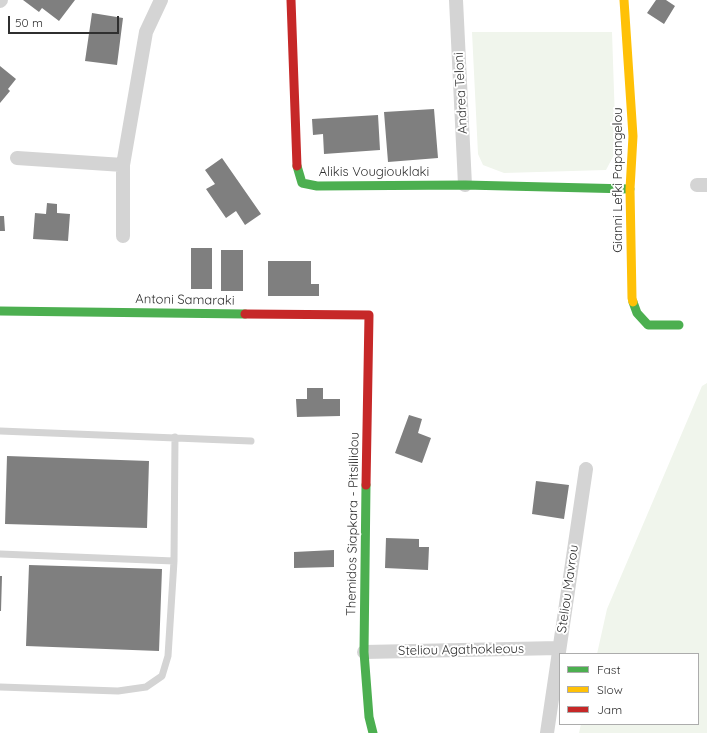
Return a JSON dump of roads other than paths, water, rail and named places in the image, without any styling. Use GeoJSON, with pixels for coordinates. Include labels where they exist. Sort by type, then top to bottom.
{"type":"FeatureCollection","features":[{"type":"Feature","properties":{"kind":"street"},"geometry":{"type":"LineString","coordinates":[[123,236],[123,166],[146,32],[161,0]]}},
{"type":"Feature","properties":{"kind":"street","name":"Alikis Vougiouklaki"},"geometry":{"type":"LineString","coordinates":[[291,0],[297,167],[302,183],[317,186],[465,185],[630,189]]}},
{"type":"Feature","properties":{"kind":"street","name":"Andrea Teloni"},"geometry":{"type":"LineString","coordinates":[[456,0],[465,185]]}},
{"type":"Feature","properties":{"kind":"street","name":"Gianni Lefki Papangelou"},"geometry":{"type":"LineString","coordinates":[[624,0],[633,136],[630,189],[632,298],[637,313],[648,325],[678,325]]}},
{"type":"Feature","properties":{"kind":"street"},"geometry":{"type":"LineString","coordinates":[[17,158],[123,166]]}},
{"type":"Feature","properties":{"kind":"street","name":"Antoni Samaraki"},"geometry":{"type":"LineString","coordinates":[[0,311],[369,315]]}},
{"type":"Feature","properties":{"kind":"street","name":"Themidos Siapkara - Pitsillidou"},"geometry":{"type":"LineString","coordinates":[[369,315],[364,652],[369,717],[373,733]]}},
{"type":"Feature","properties":{"kind":"street","name":"Steliou Mavrou"},"geometry":{"type":"LineString","coordinates":[[547,733],[586,469]]}},
{"type":"Feature","properties":{"kind":"street","name":"Steliou Agathokleous"},"geometry":{"type":"LineString","coordinates":[[364,652],[559,648]]}},
{"type":"Feature","properties":{"kind":"lane"},"geometry":{"type":"LineString","coordinates":[[0,431],[251,441]]}},
{"type":"Feature","properties":{"kind":"lane"},"geometry":{"type":"LineString","coordinates":[[0,687],[118,690],[146,687],[162,676],[168,656],[174,561],[175,437]]}},
{"type":"Feature","properties":{"kind":"lane"},"geometry":{"type":"LineString","coordinates":[[0,554],[174,561]]}}]}
